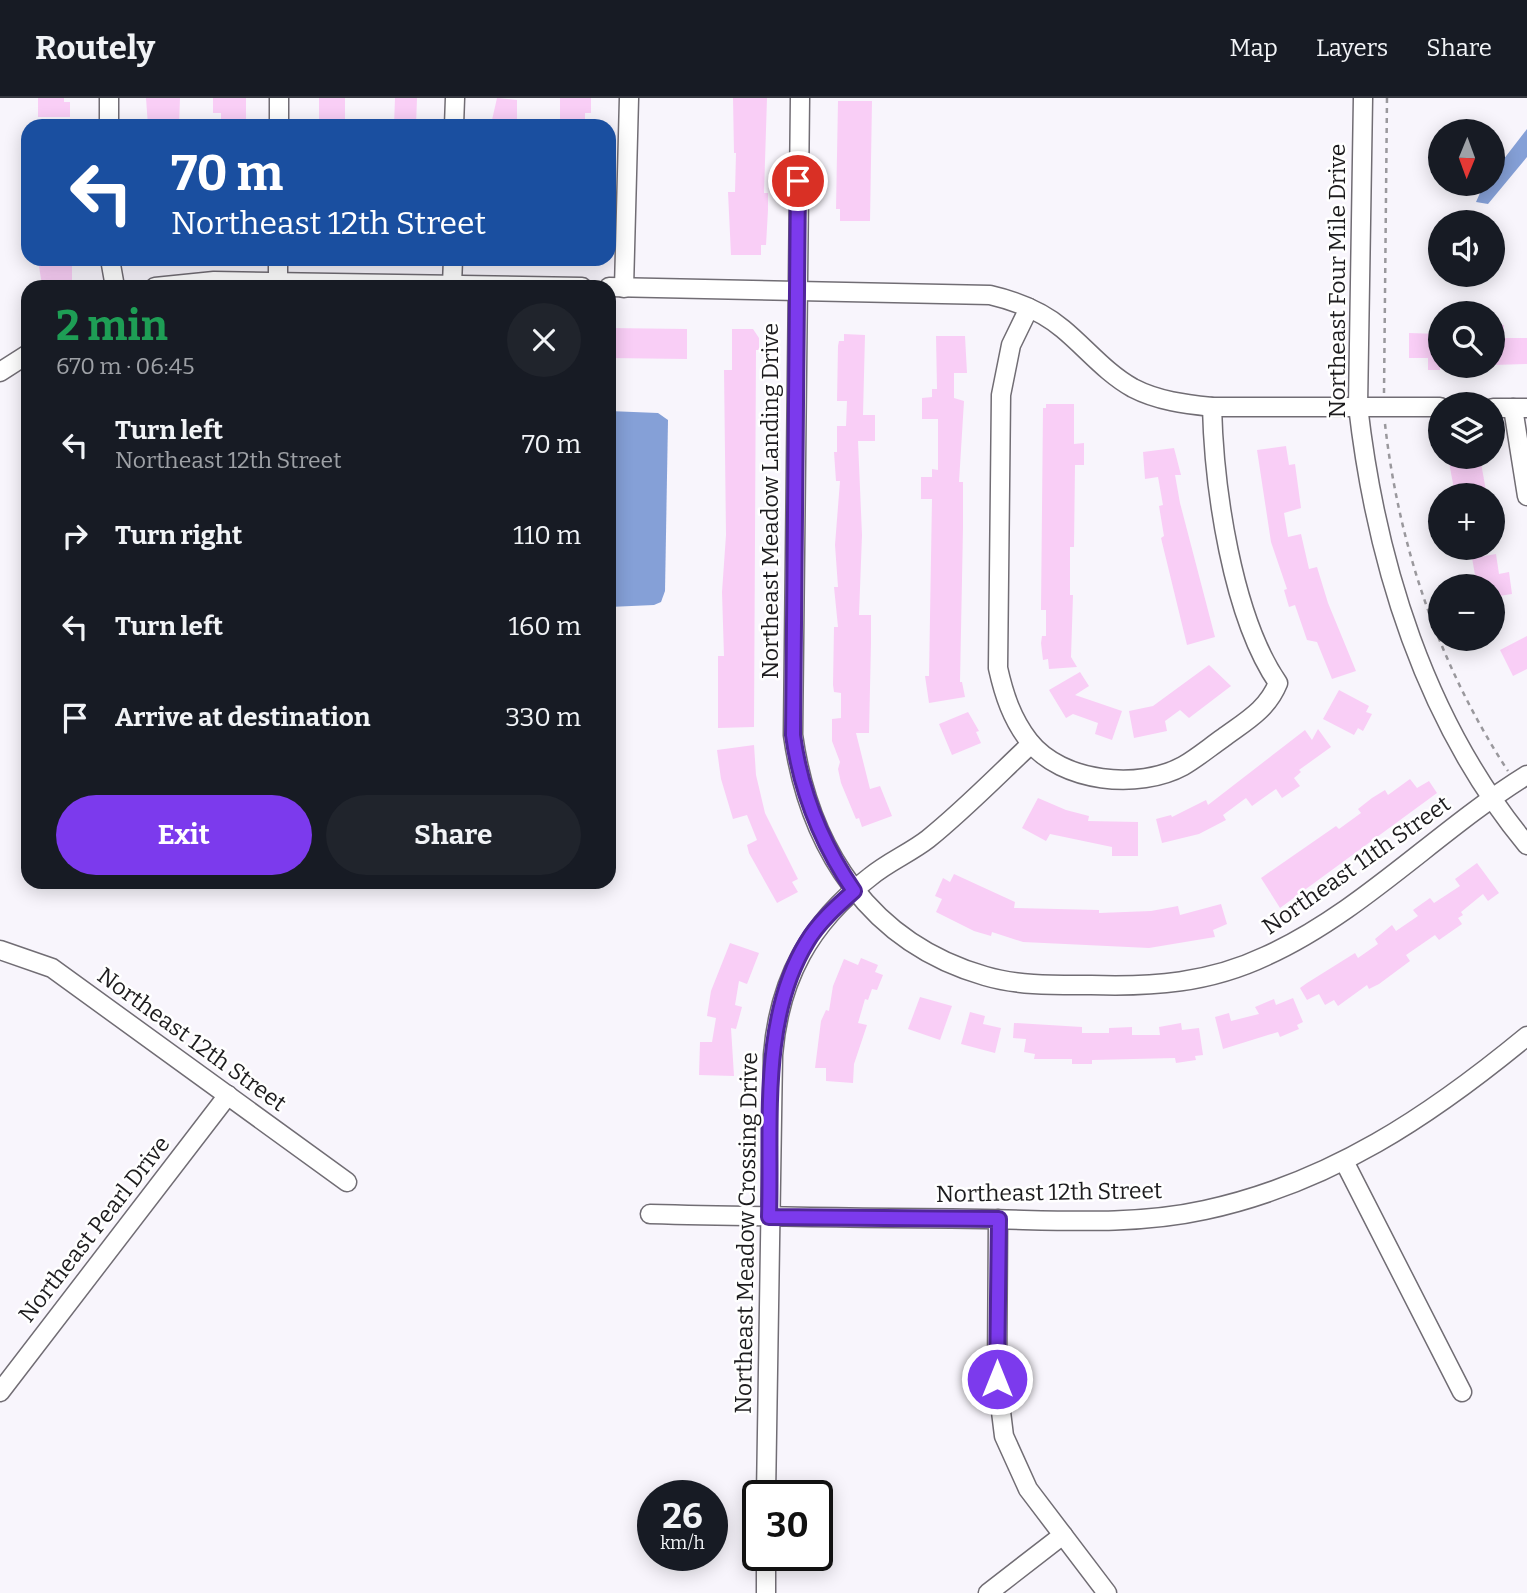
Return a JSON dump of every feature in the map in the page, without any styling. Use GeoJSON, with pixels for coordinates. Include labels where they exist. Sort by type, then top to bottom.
{"type":"FeatureCollection","features":[{"type":"Feature","properties":{"kind":"street"},"geometry":{"type":"LineString","coordinates":[[109,98],[109,119]]}},
{"type":"Feature","properties":{"kind":"street"},"geometry":{"type":"LineString","coordinates":[[279,98],[279,119]]}},
{"type":"Feature","properties":{"kind":"street"},"geometry":{"type":"LineString","coordinates":[[454,119],[455,98]]}},
{"type":"Feature","properties":{"kind":"street"},"geometry":{"type":"LineString","coordinates":[[629,98],[616,288],[972,293],[1008,299],[1029,308],[1061,327],[1097,362],[1134,388],[1182,404],[1212,407],[1428,407]]}},
{"type":"Feature","properties":{"kind":"street","name":"Northeast Meadow Landing Drive"},"geometry":{"type":"LineString","coordinates":[[800,98],[793,735],[804,795],[826,845],[854,891]]}},
{"type":"Feature","properties":{"kind":"street","name":"Northeast Four Mile Drive"},"geometry":{"type":"LineString","coordinates":[[1363,98],[1359,406],[1362,444],[1386,562],[1414,649],[1449,730],[1527,845]]}},
{"type":"Feature","properties":{"kind":"street"},"geometry":{"type":"LineString","coordinates":[[1029,308],[1011,345],[1001,395],[997,641],[1004,695],[1031,744],[1051,759],[1078,773],[1098,778],[1126,779],[1156,776],[1182,766],[1256,714],[1271,700],[1278,682],[1265,664],[1242,599],[1219,496],[1212,407]]}},
{"type":"Feature","properties":{"kind":"street"},"geometry":{"type":"LineString","coordinates":[[0,372],[21,358]]}},
{"type":"Feature","properties":{"kind":"street"},"geometry":{"type":"LineString","coordinates":[[1520,408],[1527,496]]}},
{"type":"Feature","properties":{"kind":"street","name":"Northeast Meadow Crossing Drive"},"geometry":{"type":"LineString","coordinates":[[766,1480],[773,1055],[779,1015],[791,976],[808,939],[854,891],[874,874],[927,840],[1031,744]]}},
{"type":"Feature","properties":{"kind":"street","name":"Northeast 11th Street"},"geometry":{"type":"LineString","coordinates":[[854,891],[877,916],[910,942],[934,956],[986,976],[1042,985],[1163,986],[1220,974],[1268,956],[1298,939],[1521,779]]}},
{"type":"Feature","properties":{"kind":"street","name":"Northeast 12th Street"},"geometry":{"type":"LineString","coordinates":[[0,950],[52,968],[347,1182]]}},
{"type":"Feature","properties":{"kind":"street","name":"Northeast 12th Street"},"geometry":{"type":"LineString","coordinates":[[650,1214],[1096,1220],[1204,1210],[1263,1194],[1370,1149],[1422,1117],[1524,1044]]}},
{"type":"Feature","properties":{"kind":"street","name":"Northeast Pearl Drive"},"geometry":{"type":"LineString","coordinates":[[0,1392],[228,1095]]}},
{"type":"Feature","properties":{"kind":"street"},"geometry":{"type":"LineString","coordinates":[[1344,1161],[1462,1392]]}},
{"type":"Feature","properties":{"kind":"street"},"geometry":{"type":"LineString","coordinates":[[999,1219],[997,1379],[1004,1436],[1028,1489],[1107,1593]]}},
{"type":"Feature","properties":{"kind":"street"},"geometry":{"type":"LineString","coordinates":[[988,1593],[1063,1535]]}},
{"type":"Feature","properties":{"kind":"street"},"geometry":{"type":"LineString","coordinates":[[766,1571],[766,1593]]}},
{"type":"Feature","properties":{"kind":"path"},"geometry":{"type":"LineString","coordinates":[[1387,98],[1382,335],[1384,407],[1394,489],[1424,604],[1452,673],[1521,779]]}},
{"type":"Feature","properties":{"kind":"water"},"geometry":{"type":"Polygon","coordinates":[[[1527,129],[1527,157],[1505,184],[1505,157],[1527,129]]]}},
{"type":"Feature","properties":{"kind":"water"},"geometry":{"type":"Polygon","coordinates":[[[1479,196],[1495,196],[1488,204],[1476,202],[1479,196]]]}},
{"type":"Feature","properties":{"kind":"water"},"geometry":{"type":"Polygon","coordinates":[[[616,411],[658,413],[668,420],[665,591],[661,602],[654,605],[616,607],[616,411]]]}},
{"type":"Feature","properties":{"kind":"building"},"geometry":{"type":"Polygon","coordinates":[[[38,98],[64,98],[64,102],[70,102],[70,117],[38,117],[38,98]]]}},
{"type":"Feature","properties":{"kind":"building"},"geometry":{"type":"Polygon","coordinates":[[[146,98],[180,98],[179,119],[148,119],[146,98]]]}},
{"type":"Feature","properties":{"kind":"building"},"geometry":{"type":"Polygon","coordinates":[[[213,98],[246,98],[246,119],[221,119],[221,113],[213,113],[213,98]]]}},
{"type":"Feature","properties":{"kind":"building"},"geometry":{"type":"Polygon","coordinates":[[[319,98],[345,98],[345,119],[319,119],[319,98]]]}},
{"type":"Feature","properties":{"kind":"building"},"geometry":{"type":"Polygon","coordinates":[[[395,98],[417,98],[416,119],[394,119],[395,98]]]}},
{"type":"Feature","properties":{"kind":"building"},"geometry":{"type":"Polygon","coordinates":[[[497,98],[517,100],[517,119],[492,119],[497,98]]]}},
{"type":"Feature","properties":{"kind":"building"},"geometry":{"type":"Polygon","coordinates":[[[560,98],[591,98],[591,113],[585,113],[585,119],[560,119],[560,98]]]}},
{"type":"Feature","properties":{"kind":"building"},"geometry":{"type":"Polygon","coordinates":[[[733,98],[767,98],[764,193],[768,193],[768,210],[766,245],[761,245],[761,255],[731,255],[728,192],[735,192],[733,98]]]}},
{"type":"Feature","properties":{"kind":"building"},"geometry":{"type":"Polygon","coordinates":[[[838,101],[872,101],[870,221],[840,221],[840,209],[836,209],[838,101]]]}},
{"type":"Feature","properties":{"kind":"building"},"geometry":{"type":"Polygon","coordinates":[[[39,266],[72,266],[72,280],[41,280],[39,266]]]}},
{"type":"Feature","properties":{"kind":"building"},"geometry":{"type":"Polygon","coordinates":[[[616,328],[687,329],[687,359],[616,358],[616,328]]]}},
{"type":"Feature","properties":{"kind":"building"},"geometry":{"type":"Polygon","coordinates":[[[732,329],[753,329],[759,338],[759,350],[756,350],[754,727],[718,728],[718,656],[724,656],[724,370],[732,370],[732,329]]]}},
{"type":"Feature","properties":{"kind":"building"},"geometry":{"type":"Polygon","coordinates":[[[1409,333],[1428,334],[1428,358],[1409,358],[1409,333]]]}},
{"type":"Feature","properties":{"kind":"building"},"geometry":{"type":"Polygon","coordinates":[[[844,334],[865,335],[863,415],[875,415],[875,441],[858,441],[862,535],[859,615],[871,615],[871,643],[869,733],[856,733],[870,789],[880,786],[892,816],[862,827],[841,783],[838,769],[840,762],[832,741],[832,719],[841,718],[841,693],[834,692],[833,685],[834,627],[838,627],[834,587],[838,587],[835,545],[840,481],[836,481],[834,452],[837,452],[837,426],[846,426],[847,401],[837,401],[838,346],[839,341],[844,341],[844,334]]]}},
{"type":"Feature","properties":{"kind":"building"},"geometry":{"type":"Polygon","coordinates":[[[936,336],[965,336],[967,373],[954,373],[954,398],[964,401],[959,482],[963,482],[960,682],[965,697],[929,703],[925,676],[929,676],[932,499],[921,499],[921,477],[932,477],[932,469],[938,470],[938,419],[922,419],[922,398],[932,397],[932,389],[937,389],[936,336]]]}},
{"type":"Feature","properties":{"kind":"building"},"geometry":{"type":"Polygon","coordinates":[[[1505,338],[1527,338],[1527,364],[1505,365],[1505,338]]]}},
{"type":"Feature","properties":{"kind":"building"},"geometry":{"type":"Polygon","coordinates":[[[1046,404],[1074,404],[1074,444],[1084,443],[1084,465],[1075,465],[1074,547],[1070,547],[1070,595],[1073,595],[1071,657],[1077,667],[1049,669],[1048,659],[1043,660],[1041,643],[1042,636],[1046,636],[1046,610],[1041,610],[1043,408],[1046,408],[1046,404]]]}},
{"type":"Feature","properties":{"kind":"building"},"geometry":{"type":"Polygon","coordinates":[[[1286,446],[1289,465],[1295,464],[1301,508],[1284,513],[1288,537],[1301,534],[1309,569],[1317,567],[1328,603],[1356,671],[1332,679],[1317,642],[1307,640],[1295,605],[1289,607],[1284,590],[1287,589],[1271,542],[1257,450],[1286,446]]]}},
{"type":"Feature","properties":{"kind":"building"},"geometry":{"type":"Polygon","coordinates":[[[1174,448],[1181,475],[1175,475],[1180,503],[1215,637],[1187,645],[1161,538],[1164,536],[1159,506],[1163,505],[1158,477],[1145,479],[1143,452],[1174,448]]]}},
{"type":"Feature","properties":{"kind":"building"},"geometry":{"type":"Polygon","coordinates":[[[1450,469],[1482,469],[1485,483],[1453,483],[1450,469]]]}},
{"type":"Feature","properties":{"kind":"building"},"geometry":{"type":"Polygon","coordinates":[[[1472,560],[1497,560],[1499,574],[1475,574],[1472,560]]]}},
{"type":"Feature","properties":{"kind":"building"},"geometry":{"type":"Polygon","coordinates":[[[1509,572],[1512,594],[1505,595],[1505,574],[1499,574],[1509,572]]]}},
{"type":"Feature","properties":{"kind":"building"},"geometry":{"type":"Polygon","coordinates":[[[1527,636],[1527,669],[1513,676],[1500,651],[1505,651],[1505,647],[1527,636]]]}},
{"type":"Feature","properties":{"kind":"building"},"geometry":{"type":"Polygon","coordinates":[[[1209,665],[1231,686],[1189,718],[1180,710],[1165,721],[1167,731],[1134,738],[1129,711],[1153,706],[1209,665]]]}},
{"type":"Feature","properties":{"kind":"building"},"geometry":{"type":"Polygon","coordinates":[[[1080,672],[1089,686],[1075,695],[1122,711],[1112,740],[1095,734],[1098,723],[1073,714],[1066,718],[1049,690],[1080,672]]]}},
{"type":"Feature","properties":{"kind":"building"},"geometry":{"type":"Polygon","coordinates":[[[1339,690],[1369,706],[1366,712],[1372,714],[1363,731],[1358,728],[1354,735],[1323,719],[1339,690]]]}},
{"type":"Feature","properties":{"kind":"building"},"geometry":{"type":"Polygon","coordinates":[[[968,712],[979,731],[976,732],[981,743],[952,755],[939,724],[968,712]]]}},
{"type":"Feature","properties":{"kind":"building"},"geometry":{"type":"Polygon","coordinates":[[[1318,729],[1331,747],[1299,770],[1301,772],[1294,778],[1300,786],[1282,798],[1276,789],[1252,806],[1246,798],[1223,815],[1226,820],[1199,834],[1162,843],[1156,819],[1171,815],[1172,817],[1206,800],[1208,805],[1305,730],[1312,740],[1318,729]]]}},
{"type":"Feature","properties":{"kind":"building"},"geometry":{"type":"Polygon","coordinates":[[[754,745],[756,775],[765,813],[798,879],[792,882],[798,892],[777,903],[749,853],[747,845],[757,840],[747,815],[733,819],[721,779],[717,750],[754,745]]]}},
{"type":"Feature","properties":{"kind":"building"},"geometry":{"type":"Polygon","coordinates":[[[1410,779],[1417,788],[1429,781],[1437,793],[1280,908],[1261,878],[1336,826],[1339,829],[1361,813],[1358,809],[1372,798],[1385,790],[1388,795],[1410,779]]]}},
{"type":"Feature","properties":{"kind":"building"},"geometry":{"type":"Polygon","coordinates":[[[1038,798],[1089,816],[1088,821],[1138,822],[1138,856],[1112,856],[1112,847],[1050,834],[1046,841],[1022,828],[1038,798]]]}},
{"type":"Feature","properties":{"kind":"building"},"geometry":{"type":"Polygon","coordinates":[[[1477,863],[1499,893],[1488,901],[1483,894],[1461,912],[1463,915],[1458,918],[1462,924],[1439,940],[1435,935],[1406,955],[1410,961],[1379,984],[1369,989],[1367,985],[1338,1006],[1334,1000],[1325,1005],[1319,994],[1307,1000],[1300,988],[1355,953],[1358,958],[1378,944],[1375,939],[1392,925],[1396,931],[1418,916],[1413,910],[1430,898],[1434,903],[1460,886],[1455,879],[1477,863]]]}},
{"type":"Feature","properties":{"kind":"building"},"geometry":{"type":"Polygon","coordinates":[[[954,874],[1015,902],[1014,908],[1099,910],[1099,913],[1151,911],[1178,906],[1180,915],[1221,904],[1227,924],[1213,930],[1215,937],[1149,948],[1023,942],[992,932],[991,936],[974,931],[936,912],[942,899],[935,896],[943,878],[950,882],[954,874]]]}},
{"type":"Feature","properties":{"kind":"building"},"geometry":{"type":"Polygon","coordinates":[[[730,943],[759,953],[747,984],[739,981],[735,1005],[742,1007],[736,1029],[731,1028],[734,1076],[699,1075],[700,1042],[712,1042],[716,1018],[707,1016],[711,991],[730,943]]]}},
{"type":"Feature","properties":{"kind":"building"},"geometry":{"type":"Polygon","coordinates":[[[861,958],[878,965],[875,972],[883,975],[877,990],[872,989],[868,1000],[865,999],[858,1023],[867,1025],[854,1064],[853,1083],[826,1081],[826,1068],[815,1068],[821,1021],[826,1010],[829,1011],[833,986],[844,959],[858,965],[861,958]]]}},
{"type":"Feature","properties":{"kind":"building"},"geometry":{"type":"Polygon","coordinates":[[[920,997],[952,1006],[940,1040],[908,1029],[920,997]]]}},
{"type":"Feature","properties":{"kind":"building"},"geometry":{"type":"Polygon","coordinates":[[[1293,998],[1303,1022],[1297,1025],[1299,1029],[1280,1037],[1278,1032],[1223,1049],[1215,1017],[1229,1013],[1231,1021],[1259,1014],[1255,1007],[1274,999],[1276,1005],[1293,998]]]}},
{"type":"Feature","properties":{"kind":"building"},"geometry":{"type":"Polygon","coordinates":[[[970,1012],[985,1016],[983,1024],[1001,1028],[995,1053],[961,1044],[970,1012]]]}},
{"type":"Feature","properties":{"kind":"building"},"geometry":{"type":"Polygon","coordinates":[[[1014,1023],[1082,1027],[1082,1033],[1109,1033],[1109,1028],[1132,1027],[1132,1035],[1160,1035],[1159,1027],[1181,1023],[1182,1030],[1199,1028],[1203,1055],[1195,1056],[1196,1060],[1176,1063],[1175,1058],[1092,1060],[1092,1064],[1072,1064],[1072,1059],[1034,1059],[1035,1054],[1024,1052],[1026,1039],[1013,1038],[1014,1023]]]}},
{"type":"Feature","properties":{"kind":"route"},"geometry":{"type":"LineString","coordinates":[[798,181],[793,735],[804,795],[826,845],[854,891],[808,939],[784,995],[774,1036],[769,1217],[999,1219],[997,1379]]}}]}
